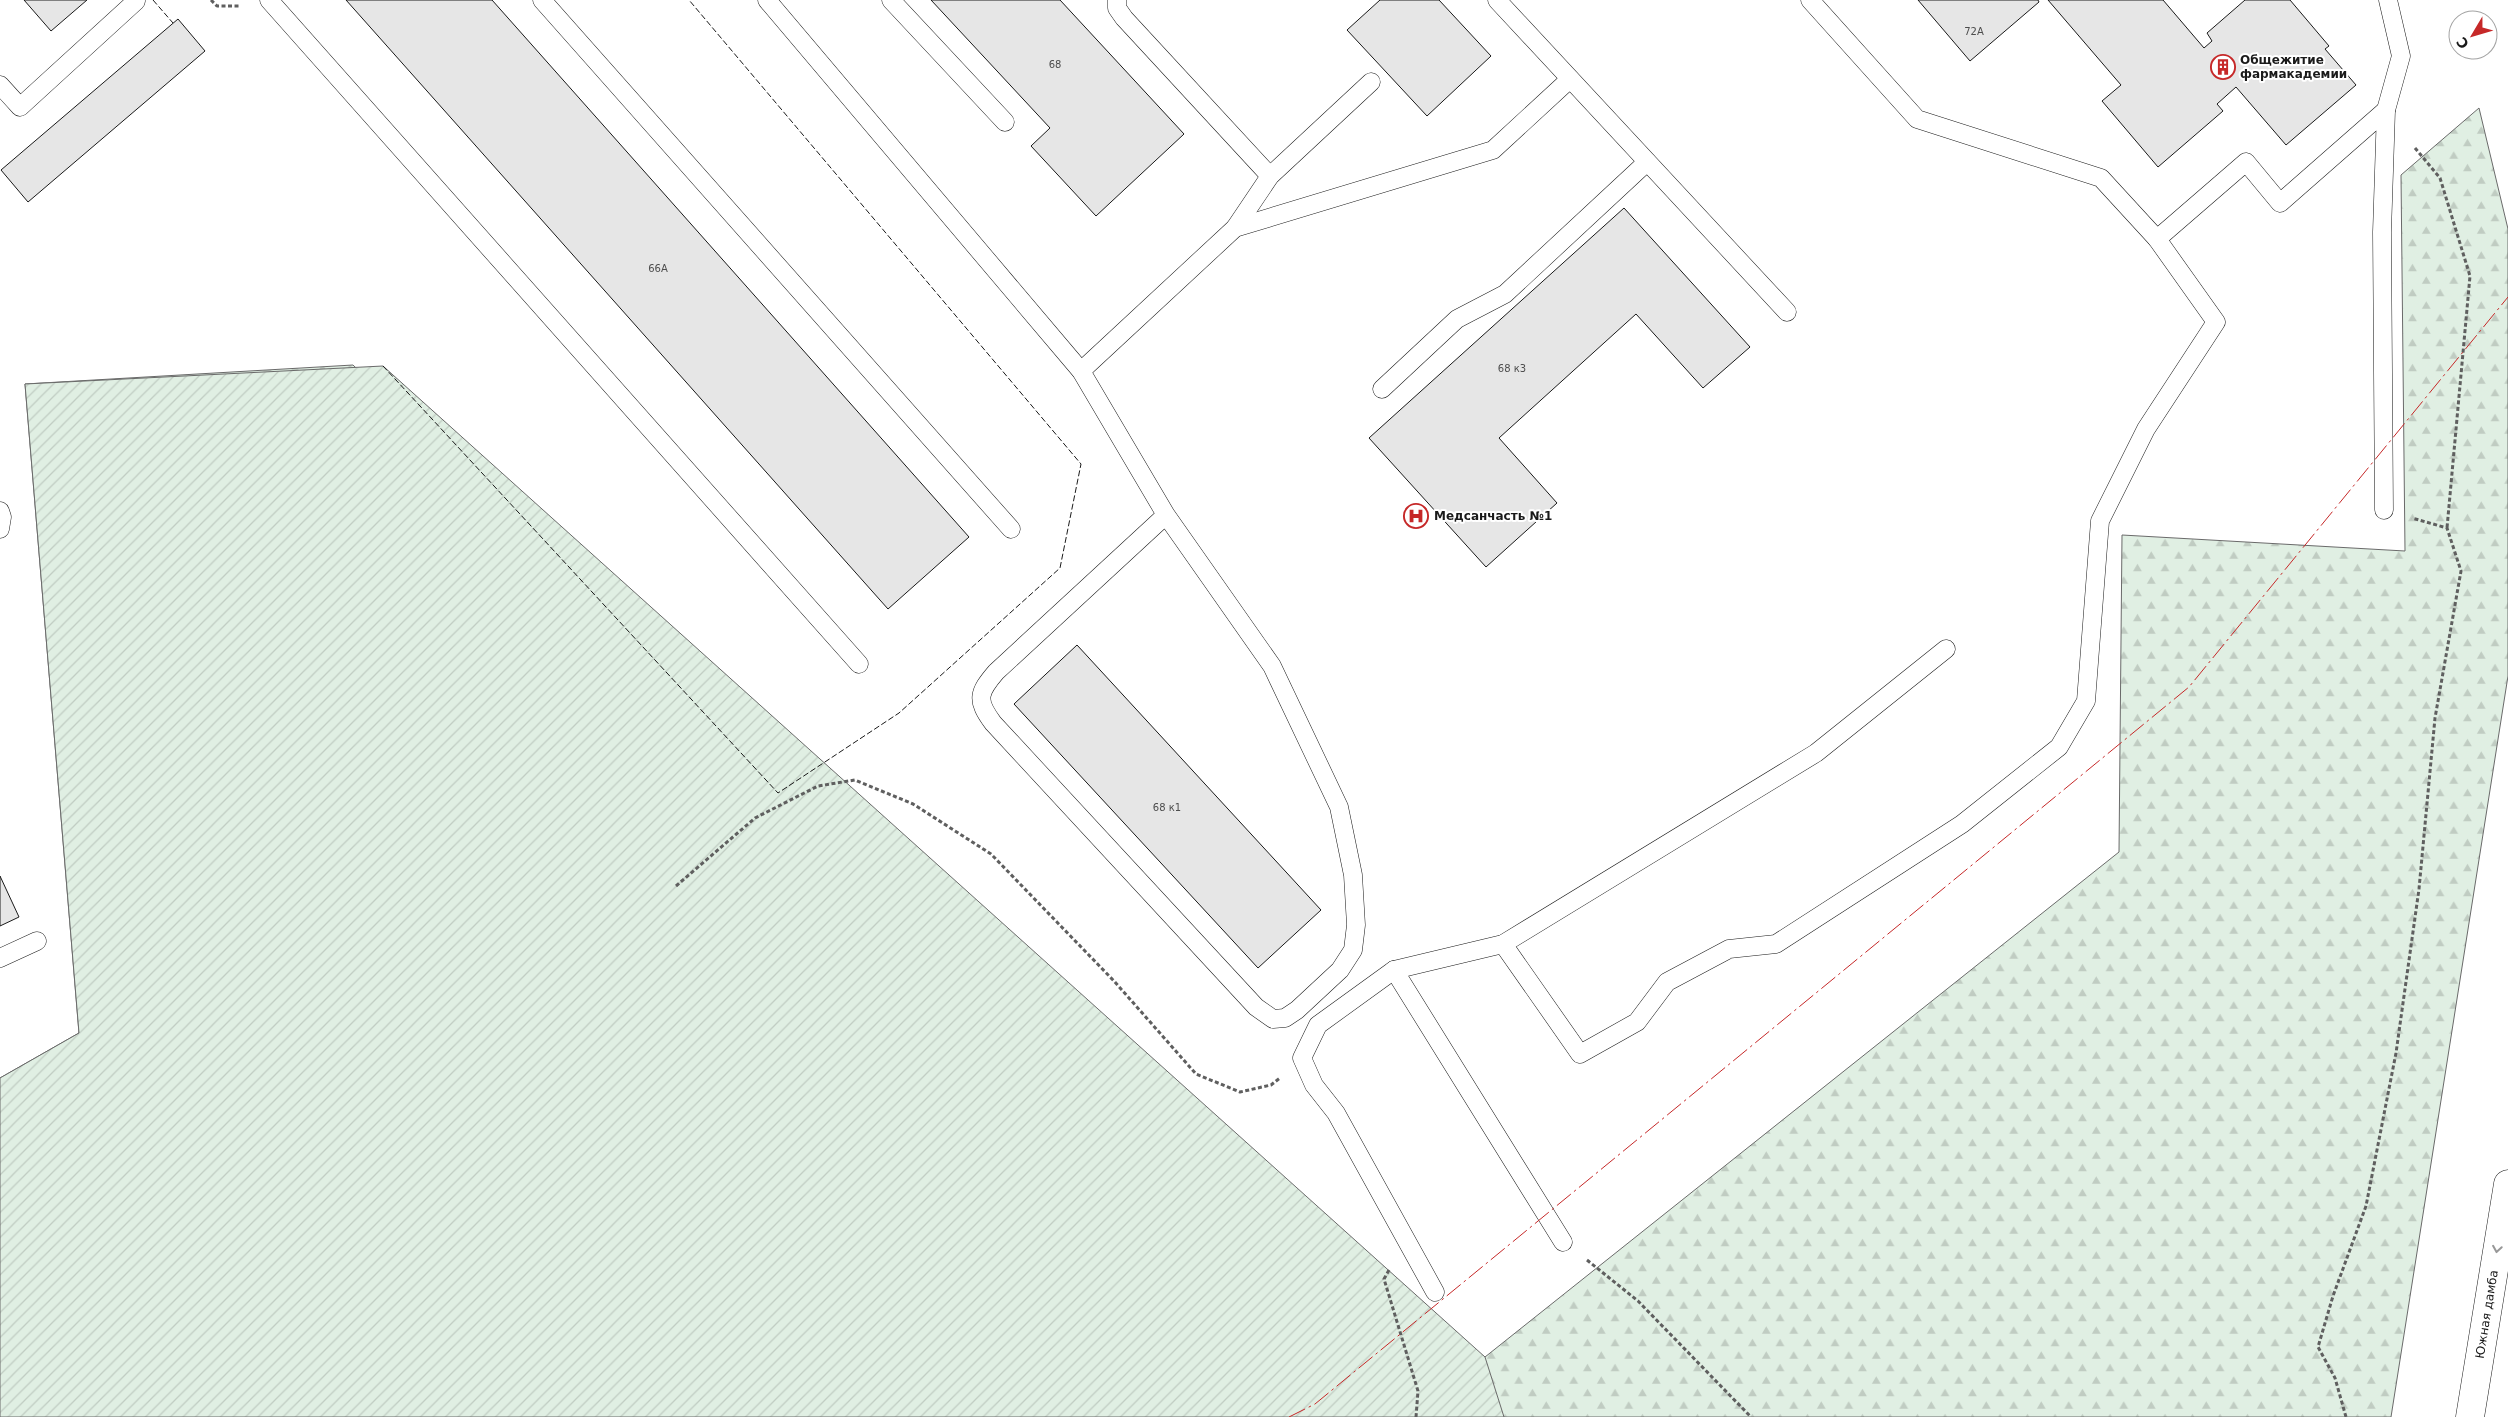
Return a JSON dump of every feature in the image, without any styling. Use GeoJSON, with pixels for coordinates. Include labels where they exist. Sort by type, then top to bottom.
{"type":"FeatureCollection","features":[{"type":"Feature","properties":{"kind":"main road","name":"Южная дамба"},"geometry":{"type":"LineString","coordinates":[[2470,1417],[2508,1184]]}},
{"type":"Feature","properties":{"kind":"lane"},"geometry":{"type":"LineString","coordinates":[[269,0],[859,664]]}},
{"type":"Feature","properties":{"kind":"lane"},"geometry":{"type":"LineString","coordinates":[[542,0],[1011,529]]}},
{"type":"Feature","properties":{"kind":"lane"},"geometry":{"type":"LineString","coordinates":[[768,0],[1081,371],[1166,515],[1272,666],[1339,806],[1353,876],[1356,926],[1353,950],[1340,970],[1297,1010],[1285,1018],[1273,1019],[1256,1007],[992,723],[982,708],[982,688],[996,672],[1166,515]]}},
{"type":"Feature","properties":{"kind":"lane"},"geometry":{"type":"LineString","coordinates":[[891,0],[1004,122]]}},
{"type":"Feature","properties":{"kind":"lane"},"geometry":{"type":"LineString","coordinates":[[1118,0],[1117,8],[1124,18],[1270,176]]}},
{"type":"Feature","properties":{"kind":"lane"},"geometry":{"type":"LineString","coordinates":[[1497,0],[1787,312]]}},
{"type":"Feature","properties":{"kind":"lane"},"geometry":{"type":"LineString","coordinates":[[1503,944],[1580,1054],[1637,1022],[1667,982],[1729,949],[1776,944],[1962,824],[2059,747],[2086,701],[2100,521],[2146,429],[2216,322],[2158,239],[2102,178],[1917,119],[1810,0]]}},
{"type":"Feature","properties":{"kind":"lane"},"geometry":{"type":"LineString","coordinates":[[2384,510],[2382,232],[2386,110],[2401,56],[2388,0]]}},
{"type":"Feature","properties":{"kind":"lane"},"geometry":{"type":"LineString","coordinates":[[0,85],[20,107],[136,1]]}},
{"type":"Feature","properties":{"kind":"lane"},"geometry":{"type":"LineString","coordinates":[[1235,228],[1493,150],[1570,78]]}},
{"type":"Feature","properties":{"kind":"lane"},"geometry":{"type":"LineString","coordinates":[[1081,371],[1235,228],[1270,176],[1371,82]]}},
{"type":"Feature","properties":{"kind":"lane"},"geometry":{"type":"LineString","coordinates":[[2158,239],[2246,162],[2280,203],[2386,110]]}},
{"type":"Feature","properties":{"kind":"lane"},"geometry":{"type":"LineString","coordinates":[[1382,389],[1457,319],[1505,294],[1647,162]]}},
{"type":"Feature","properties":{"kind":"lane"},"geometry":{"type":"LineString","coordinates":[[0,511],[2,517],[0,529]]}},
{"type":"Feature","properties":{"kind":"lane"},"geometry":{"type":"LineString","coordinates":[[1435,1292],[1336,1113],[1314,1085],[1302,1058],[1318,1025],[1394,970],[1503,944],[1816,753],[1946,649]]}},
{"type":"Feature","properties":{"kind":"lane"},"geometry":{"type":"LineString","coordinates":[[0,958],[37,941]]}},
{"type":"Feature","properties":{"kind":"lane"},"geometry":{"type":"LineString","coordinates":[[1394,970],[1563,1242]]}},
{"type":"Feature","properties":{"kind":"path"},"geometry":{"type":"LineString","coordinates":[[2346,1417],[2335,1378],[2318,1346],[2333,1296],[2366,1206],[2396,1053],[2419,889],[2435,718],[2462,571],[2447,528],[2470,276],[2440,178],[2386,110]]}},
{"type":"Feature","properties":{"kind":"path"},"geometry":{"type":"LineString","coordinates":[[2384,510],[2447,528]]}},
{"type":"Feature","properties":{"kind":"path"},"geometry":{"type":"LineString","coordinates":[[676,886],[755,818],[818,786],[855,780],[913,804],[991,854],[1114,981],[1196,1074],[1240,1092],[1271,1085],[1302,1058]]}},
{"type":"Feature","properties":{"kind":"path"},"geometry":{"type":"LineString","coordinates":[[1405,1238],[1384,1279],[1418,1391],[1416,1417]]}},
{"type":"Feature","properties":{"kind":"path"},"geometry":{"type":"LineString","coordinates":[[1563,1242],[1638,1300],[1750,1417]]}},
{"type":"Feature","properties":{"kind":"green space"},"geometry":{"type":"Polygon","coordinates":[[[2479,108],[2508,229],[2508,676],[2391,1417],[0,1417],[0,1078],[79,1033],[25,384],[353,365],[1190,1176],[1485,1357],[2119,852],[2122,535],[2405,551],[2401,175],[2479,108]]]}},
{"type":"Feature","properties":{"kind":"green space"},"geometry":{"type":"Polygon","coordinates":[[[383,366],[1485,1357],[1504,1417],[0,1417],[0,1078],[79,1033],[25,384],[383,366]]]}},
{"type":"Feature","properties":{"kind":"building"},"geometry":{"type":"Polygon","coordinates":[[[24,0],[87,0],[51,31],[24,0]]]}},
{"type":"Feature","properties":{"kind":"building"},"geometry":{"type":"Polygon","coordinates":[[[346,0],[492,0],[969,537],[888,609],[346,0]]]}},
{"type":"Feature","properties":{"kind":"building"},"geometry":{"type":"Polygon","coordinates":[[[931,0],[1060,0],[1184,134],[1096,216],[1031,146],[1050,128],[931,0]]]}},
{"type":"Feature","properties":{"kind":"building"},"geometry":{"type":"Polygon","coordinates":[[[1380,0],[1439,0],[1491,56],[1427,116],[1347,30],[1380,0]]]}},
{"type":"Feature","properties":{"kind":"building"},"geometry":{"type":"Polygon","coordinates":[[[1918,0],[2038,0],[2039,2],[1970,61],[1918,0]]]}},
{"type":"Feature","properties":{"kind":"building","name":"Общежитие фармакадемии"},"geometry":{"type":"Polygon","coordinates":[[[2048,0],[2163,0],[2204,48],[2212,41],[2207,33],[2245,0],[2290,0],[2329,46],[2325,49],[2356,85],[2286,145],[2236,87],[2217,104],[2223,111],[2158,167],[2102,101],[2121,85],[2048,0]]]}},
{"type":"Feature","properties":{"kind":"building"},"geometry":{"type":"Polygon","coordinates":[[[178,19],[205,51],[28,202],[1,170],[178,19]]]}},
{"type":"Feature","properties":{"kind":"building"},"geometry":{"type":"Polygon","coordinates":[[[1624,208],[1750,347],[1703,388],[1636,314],[1499,438],[1557,503],[1486,567],[1369,438],[1624,208]]]}},
{"type":"Feature","properties":{"kind":"building"},"geometry":{"type":"Polygon","coordinates":[[[1077,645],[1321,910],[1258,968],[1014,704],[1077,645]]]}},
{"type":"Feature","properties":{"kind":"building"},"geometry":{"type":"Polygon","coordinates":[[[0,876],[19,917],[0,926],[0,876]]]}},
{"type":"Feature","properties":{"kind":"fence"},"geometry":{"type":"LineString","coordinates":[[153,0],[173,23]]}},
{"type":"Feature","properties":{"kind":"fence"},"geometry":{"type":"LineString","coordinates":[[383,366],[778,793],[899,713],[1060,568],[1081,464],[689,0]]}},
{"type":"Feature","properties":{"kind":"power"},"geometry":{"type":"LineString","coordinates":[[1289,1417],[1315,1404],[2189,687],[2508,297]]}},
{"type":"Feature","properties":{"kind":"place","name":"Общежитие фармакадемии"},"geometry":{"type":"Point","coordinates":[2223,67]}},
{"type":"Feature","properties":{"kind":"place","name":"Медсанчасть №1"},"geometry":{"type":"Point","coordinates":[1416,516]}}]}
